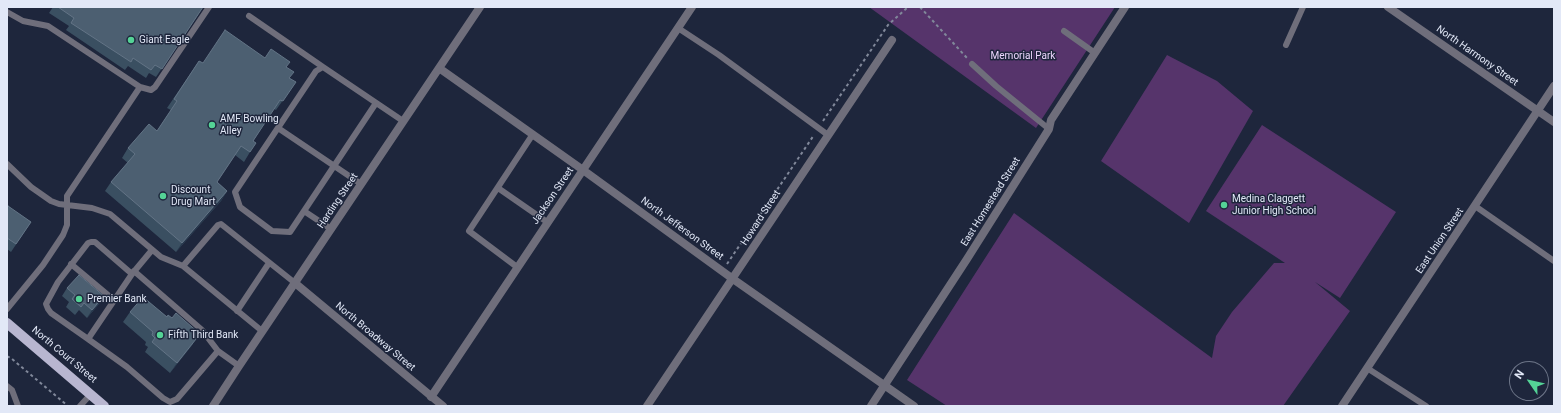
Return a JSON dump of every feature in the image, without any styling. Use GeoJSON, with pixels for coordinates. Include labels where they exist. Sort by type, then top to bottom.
{"type":"FeatureCollection","features":[{"type":"Feature","properties":{"kind":"main road","name":"North Court Street"},"geometry":{"type":"LineString","coordinates":[[7,323],[104,406]]}},
{"type":"Feature","properties":{"kind":"street","name":"Harding Street"},"geometry":{"type":"LineString","coordinates":[[213,406],[480,7]]}},
{"type":"Feature","properties":{"kind":"street","name":"Jackson Street"},"geometry":{"type":"LineString","coordinates":[[431,396],[692,7]]}},
{"type":"Feature","properties":{"kind":"street","name":"East Homestead Street"},"geometry":{"type":"LineString","coordinates":[[871,406],[1049,129],[1051,120],[1125,7]]}},
{"type":"Feature","properties":{"kind":"street","name":"North Harmony Street"},"geometry":{"type":"LineString","coordinates":[[1388,7],[1554,122]]}},
{"type":"Feature","properties":{"kind":"street","name":"Howard Street"},"geometry":{"type":"LineString","coordinates":[[647,406],[892,40]]}},
{"type":"Feature","properties":{"kind":"street","name":"North Jefferson Street"},"geometry":{"type":"LineString","coordinates":[[439,68],[583,170],[732,279],[914,406]]}},
{"type":"Feature","properties":{"kind":"street","name":"East Union Street"},"geometry":{"type":"LineString","coordinates":[[1342,406],[1554,86]]}},
{"type":"Feature","properties":{"kind":"street","name":"North Broadway Street"},"geometry":{"type":"LineString","coordinates":[[295,283],[443,406]]}},
{"type":"Feature","properties":{"kind":"lane"},"geometry":{"type":"LineString","coordinates":[[7,12],[22,22],[48,26],[140,87],[151,90],[155,87],[209,7]]}},
{"type":"Feature","properties":{"kind":"lane"},"geometry":{"type":"LineString","coordinates":[[1286,45],[1303,7]]}},
{"type":"Feature","properties":{"kind":"lane"},"geometry":{"type":"LineString","coordinates":[[249,16],[403,121]]}},
{"type":"Feature","properties":{"kind":"lane"},"geometry":{"type":"LineString","coordinates":[[678,28],[719,55],[828,134]]}},
{"type":"Feature","properties":{"kind":"lane"},"geometry":{"type":"LineString","coordinates":[[1064,31],[1095,53]]}},
{"type":"Feature","properties":{"kind":"lane"},"geometry":{"type":"LineString","coordinates":[[972,64],[996,86],[1049,129]]}},
{"type":"Feature","properties":{"kind":"lane"},"geometry":{"type":"LineString","coordinates":[[323,67],[316,71],[235,192],[240,207],[272,231],[290,232],[376,103]]}},
{"type":"Feature","properties":{"kind":"lane"},"geometry":{"type":"LineString","coordinates":[[7,309],[43,265],[64,235],[67,225],[67,196],[140,87]]}},
{"type":"Feature","properties":{"kind":"lane"},"geometry":{"type":"LineString","coordinates":[[278,128],[361,184]]}},
{"type":"Feature","properties":{"kind":"lane"},"geometry":{"type":"LineString","coordinates":[[517,267],[469,231],[533,134]]}},
{"type":"Feature","properties":{"kind":"lane"},"geometry":{"type":"LineString","coordinates":[[7,164],[31,187],[46,198],[59,204],[92,208],[110,214],[161,257],[183,266],[262,331]]}},
{"type":"Feature","properties":{"kind":"lane"},"geometry":{"type":"LineString","coordinates":[[498,188],[547,222]]}},
{"type":"Feature","properties":{"kind":"lane"},"geometry":{"type":"LineString","coordinates":[[1475,206],[1554,260]]}},
{"type":"Feature","properties":{"kind":"lane"},"geometry":{"type":"LineString","coordinates":[[304,211],[331,229]]}},
{"type":"Feature","properties":{"kind":"lane"},"geometry":{"type":"LineString","coordinates":[[183,266],[218,225],[221,224],[295,283]]}},
{"type":"Feature","properties":{"kind":"lane"},"geometry":{"type":"LineString","coordinates":[[218,351],[176,399],[170,402],[163,398],[127,367],[51,313],[46,304],[58,282],[88,243],[95,242],[202,330],[218,351],[239,366]]}},
{"type":"Feature","properties":{"kind":"lane"},"geometry":{"type":"LineString","coordinates":[[88,339],[133,272],[152,250]]}},
{"type":"Feature","properties":{"kind":"lane"},"geometry":{"type":"LineString","coordinates":[[237,311],[269,263]]}},
{"type":"Feature","properties":{"kind":"lane"},"geometry":{"type":"LineString","coordinates":[[72,264],[114,300]]}},
{"type":"Feature","properties":{"kind":"lane"},"geometry":{"type":"LineString","coordinates":[[1367,368],[1426,406]]}},
{"type":"Feature","properties":{"kind":"lane"},"geometry":{"type":"LineString","coordinates":[[7,386],[12,390],[18,406]]}},
{"type":"Feature","properties":{"kind":"lane"},"geometry":{"type":"LineString","coordinates":[[80,406],[91,394]]}},
{"type":"Feature","properties":{"kind":"path"},"geometry":{"type":"LineString","coordinates":[[920,7],[972,64]]}},
{"type":"Feature","properties":{"kind":"path"},"geometry":{"type":"LineString","coordinates":[[7,356],[68,406]]}},
{"type":"Feature","properties":{"kind":"green space","name":"Memorial Park"},"geometry":{"type":"Polygon","coordinates":[[[869,7],[1115,7],[1036,128],[869,7]]]}},
{"type":"Feature","properties":{"kind":"green space"},"geometry":{"type":"Polygon","coordinates":[[[1167,55],[1217,81],[1253,111],[1189,223],[1101,161],[1167,55]]]}},
{"type":"Feature","properties":{"kind":"green space"},"geometry":{"type":"Polygon","coordinates":[[[1262,125],[1396,212],[1340,298],[1315,282],[1350,311],[1283,406],[947,406],[907,380],[1014,213],[1212,358],[1216,336],[1232,312],[1274,263],[1285,263],[1206,211],[1262,125]]]}},
{"type":"Feature","properties":{"kind":"building","name":"Giant Eagle"},"geometry":{"type":"Polygon","coordinates":[[[58,7],[203,7],[162,69],[155,65],[151,70],[133,58],[131,62],[71,23],[74,18],[58,7]]]}},
{"type":"Feature","properties":{"kind":"building"},"geometry":{"type":"Polygon","coordinates":[[[225,30],[265,58],[271,49],[290,62],[286,67],[294,72],[289,78],[296,82],[283,101],[280,100],[253,141],[256,143],[250,152],[241,146],[217,182],[227,191],[182,243],[111,182],[135,154],[128,148],[149,124],[157,131],[177,101],[174,99],[199,61],[203,63],[225,30]]]}},
{"type":"Feature","properties":{"kind":"building"},"geometry":{"type":"Polygon","coordinates":[[[8,206],[31,222],[16,244],[7,238],[8,206]]]}},
{"type":"Feature","properties":{"kind":"building"},"geometry":{"type":"Polygon","coordinates":[[[79,275],[104,296],[92,310],[84,303],[81,307],[72,299],[75,295],[67,288],[79,275]]]}},
{"type":"Feature","properties":{"kind":"building"},"geometry":{"type":"Polygon","coordinates":[[[143,297],[167,317],[168,315],[172,318],[176,313],[200,334],[177,363],[152,342],[155,338],[152,335],[153,332],[130,312],[143,297]]]}},
{"type":"Feature","properties":{"kind":"place","name":"Giant Eagle"},"geometry":{"type":"Point","coordinates":[131,40]}},
{"type":"Feature","properties":{"kind":"place","name":"AMF Bowling Alley"},"geometry":{"type":"Point","coordinates":[212,125]}},
{"type":"Feature","properties":{"kind":"place","name":"Discount Drug Mart"},"geometry":{"type":"Point","coordinates":[163,196]}},
{"type":"Feature","properties":{"kind":"place","name":"Medina Claggett Junior High School"},"geometry":{"type":"Point","coordinates":[1224,205]}},
{"type":"Feature","properties":{"kind":"place","name":"Premier Bank"},"geometry":{"type":"Point","coordinates":[79,299]}},
{"type":"Feature","properties":{"kind":"place","name":"Fifth Third Bank"},"geometry":{"type":"Point","coordinates":[160,335]}}]}
